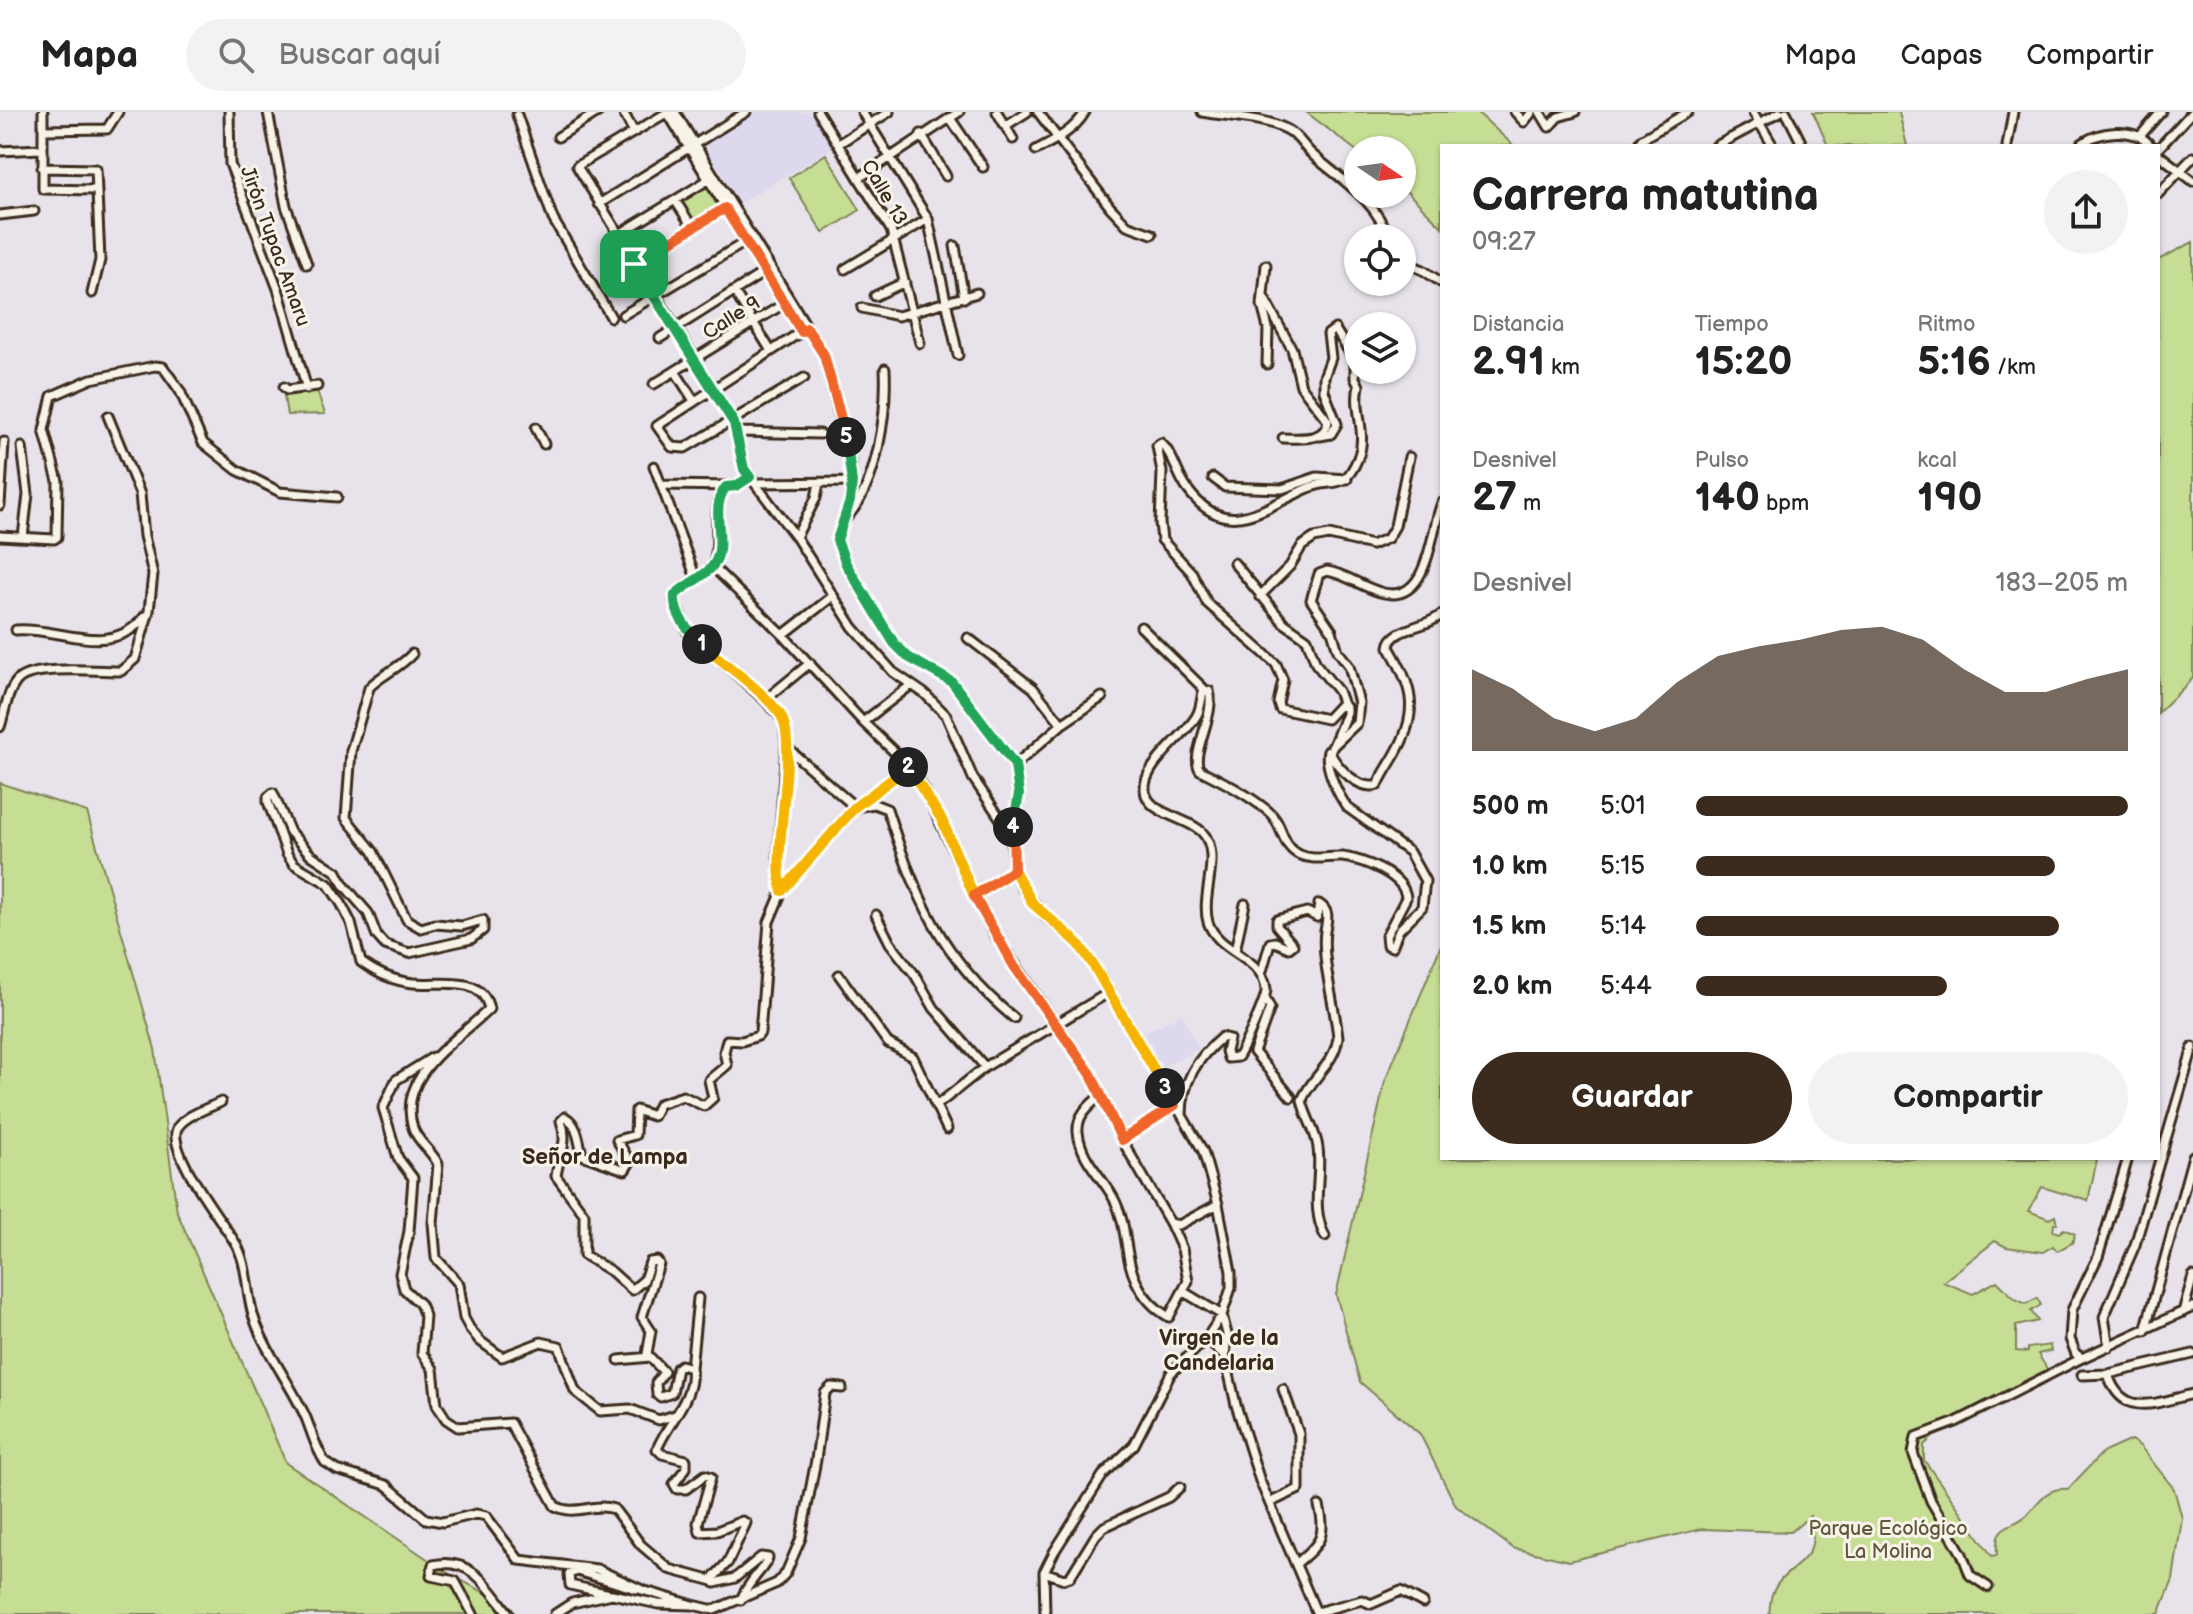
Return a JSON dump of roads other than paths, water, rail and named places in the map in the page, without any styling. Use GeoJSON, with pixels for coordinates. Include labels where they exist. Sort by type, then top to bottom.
{"type":"FeatureCollection","features":[{"type":"Feature","properties":{"kind":"street"},"geometry":{"type":"LineString","coordinates":[[43,112],[41,149],[44,190],[95,190]]}},
{"type":"Feature","properties":{"kind":"street"},"geometry":{"type":"LineString","coordinates":[[43,130],[111,127],[111,120],[118,112]]}},
{"type":"Feature","properties":{"kind":"street","name":"Jirón Tupac Amaru"},"geometry":{"type":"LineString","coordinates":[[229,112],[230,164],[278,289],[307,389]]}},
{"type":"Feature","properties":{"kind":"street"},"geometry":{"type":"LineString","coordinates":[[268,112],[286,206],[307,264]]}},
{"type":"Feature","properties":{"kind":"street"},"geometry":{"type":"LineString","coordinates":[[558,137],[598,112]]}},
{"type":"Feature","properties":{"kind":"street"},"geometry":{"type":"LineString","coordinates":[[623,112],[634,132]]}},
{"type":"Feature","properties":{"kind":"street"},"geometry":{"type":"LineString","coordinates":[[804,330],[668,112],[577,166],[731,419],[737,432],[744,469],[796,537],[833,596],[876,653],[893,672],[946,715],[973,778],[1011,834]]}},
{"type":"Feature","properties":{"kind":"street"},"geometry":{"type":"LineString","coordinates":[[675,112],[725,208],[785,303],[824,355],[848,446],[852,482],[845,520],[837,540],[842,555],[894,643],[908,657],[952,682],[1015,765],[1019,794],[1011,834],[1014,870],[1033,904],[1078,943],[1203,1151],[1218,1204],[1231,1272],[1231,1288],[1222,1315],[1206,1339],[1171,1373],[1134,1445],[1103,1475],[1044,1572],[1045,1614]]}},
{"type":"Feature","properties":{"kind":"street"},"geometry":{"type":"LineString","coordinates":[[599,204],[746,112]]}},
{"type":"Feature","properties":{"kind":"street","name":"Calle 13"},"geometry":{"type":"LineString","coordinates":[[818,112],[894,238],[920,343]]}},
{"type":"Feature","properties":{"kind":"street"},"geometry":{"type":"LineString","coordinates":[[862,112],[928,219],[958,355]]}},
{"type":"Feature","properties":{"kind":"street"},"geometry":{"type":"LineString","coordinates":[[838,144],[889,112]]}},
{"type":"Feature","properties":{"kind":"street"},"geometry":{"type":"LineString","coordinates":[[859,178],[921,134],[959,112]]}},
{"type":"Feature","properties":{"kind":"street"},"geometry":{"type":"LineString","coordinates":[[997,112],[1013,139]]}},
{"type":"Feature","properties":{"kind":"street"},"geometry":{"type":"LineString","coordinates":[[1005,126],[1027,112]]}},
{"type":"Feature","properties":{"kind":"street"},"geometry":{"type":"LineString","coordinates":[[1038,112],[1086,178],[1127,225],[1152,234]]}},
{"type":"Feature","properties":{"kind":"street"},"geometry":{"type":"LineString","coordinates":[[1036,150],[1058,139],[1080,122],[1085,112]]}},
{"type":"Feature","properties":{"kind":"street"},"geometry":{"type":"LineString","coordinates":[[1202,112],[1289,130],[1312,155],[1346,182],[1381,224]]}},
{"type":"Feature","properties":{"kind":"street"},"geometry":{"type":"LineString","coordinates":[[1260,112],[1261,122]]}},
{"type":"Feature","properties":{"kind":"street"},"geometry":{"type":"LineString","coordinates":[[1515,112],[1524,122],[1532,112]]}},
{"type":"Feature","properties":{"kind":"street"},"geometry":{"type":"LineString","coordinates":[[1540,112],[1549,127],[1558,117],[1575,112]]}},
{"type":"Feature","properties":{"kind":"street"},"geometry":{"type":"LineString","coordinates":[[1638,144],[1688,112]]}},
{"type":"Feature","properties":{"kind":"street"},"geometry":{"type":"LineString","coordinates":[[1753,112],[1772,144]]}},
{"type":"Feature","properties":{"kind":"street"},"geometry":{"type":"LineString","coordinates":[[1720,144],[1783,112],[1802,144]]}},
{"type":"Feature","properties":{"kind":"street"},"geometry":{"type":"LineString","coordinates":[[2007,144],[2013,112]]}},
{"type":"Feature","properties":{"kind":"street"},"geometry":{"type":"LineString","coordinates":[[2141,135],[2161,112]]}},
{"type":"Feature","properties":{"kind":"street"},"geometry":{"type":"LineString","coordinates":[[2160,149],[2192,112]]}},
{"type":"Feature","properties":{"kind":"street"},"geometry":{"type":"LineString","coordinates":[[517,115],[553,219],[611,317]]}},
{"type":"Feature","properties":{"kind":"street"},"geometry":{"type":"LineString","coordinates":[[950,118],[983,167]]}},
{"type":"Feature","properties":{"kind":"street"},"geometry":{"type":"LineString","coordinates":[[2082,144],[2090,138],[2124,132],[2141,135],[2149,144]]}},
{"type":"Feature","properties":{"kind":"street"},"geometry":{"type":"LineString","coordinates":[[921,134],[946,176]]}},
{"type":"Feature","properties":{"kind":"street"},"geometry":{"type":"LineString","coordinates":[[0,151],[41,149]]}},
{"type":"Feature","properties":{"kind":"street"},"geometry":{"type":"LineString","coordinates":[[2160,153],[2193,181]]}},
{"type":"Feature","properties":{"kind":"street"},"geometry":{"type":"LineString","coordinates":[[2160,192],[2193,157]]}},
{"type":"Feature","properties":{"kind":"street"},"geometry":{"type":"LineString","coordinates":[[42,168],[94,168],[100,260],[92,293]]}},
{"type":"Feature","properties":{"kind":"street"},"geometry":{"type":"LineString","coordinates":[[618,235],[708,180]]}},
{"type":"Feature","properties":{"kind":"street"},"geometry":{"type":"LineString","coordinates":[[675,200],[693,228]]}},
{"type":"Feature","properties":{"kind":"street"},"geometry":{"type":"LineString","coordinates":[[634,264],[725,208]]}},
{"type":"Feature","properties":{"kind":"street"},"geometry":{"type":"LineString","coordinates":[[0,215],[34,211]]}},
{"type":"Feature","properties":{"kind":"street"},"geometry":{"type":"LineString","coordinates":[[845,269],[928,219]]}},
{"type":"Feature","properties":{"kind":"street"},"geometry":{"type":"LineString","coordinates":[[623,315],[747,241]]}},
{"type":"Feature","properties":{"kind":"street"},"geometry":{"type":"LineString","coordinates":[[955,246],[964,298]]}},
{"type":"Feature","properties":{"kind":"street"},"geometry":{"type":"LineString","coordinates":[[1266,265],[1262,305],[1268,328],[1267,364]]}},
{"type":"Feature","properties":{"kind":"street"},"geometry":{"type":"LineString","coordinates":[[1416,267],[1440,282]]}},
{"type":"Feature","properties":{"kind":"street"},"geometry":{"type":"LineString","coordinates":[[660,338],[766,271]]}},
{"type":"Feature","properties":{"kind":"street"},"geometry":{"type":"LineString","coordinates":[[875,296],[905,282]]}},
{"type":"Feature","properties":{"kind":"street"},"geometry":{"type":"LineString","coordinates":[[734,291],[771,351]]}},
{"type":"Feature","properties":{"kind":"street"},"geometry":{"type":"LineString","coordinates":[[862,308],[888,315],[912,313],[977,293]]}},
{"type":"Feature","properties":{"kind":"street"},"geometry":{"type":"LineString","coordinates":[[1263,296],[1292,349],[1303,390],[1327,418],[1327,428],[1320,436]]}},
{"type":"Feature","properties":{"kind":"street","name":"Calle 9"},"geometry":{"type":"LineString","coordinates":[[654,384],[785,303]]}},
{"type":"Feature","properties":{"kind":"street"},"geometry":{"type":"LineString","coordinates":[[1283,438],[1331,434],[1337,424],[1323,387],[1331,358],[1328,334],[1335,329],[1355,361],[1355,378],[1359,386],[1356,396],[1362,418],[1360,453],[1347,479],[1340,483],[1309,487],[1248,518],[1227,518],[1197,501],[1186,489],[1164,444],[1157,446],[1162,472],[1162,540],[1192,573],[1207,603],[1217,614],[1242,632],[1276,664],[1283,680],[1279,708],[1324,720],[1343,705]]}},
{"type":"Feature","properties":{"kind":"street"},"geometry":{"type":"LineString","coordinates":[[804,330],[657,426],[672,447],[685,448],[804,378]]}},
{"type":"Feature","properties":{"kind":"street"},"geometry":{"type":"LineString","coordinates":[[0,536],[57,537],[58,481],[44,430],[52,396],[91,379],[155,366],[163,367],[180,391],[203,443],[237,470],[280,492],[337,497]]}},
{"type":"Feature","properties":{"kind":"street"},"geometry":{"type":"LineString","coordinates":[[845,520],[852,512],[873,467],[887,402],[885,369]]}},
{"type":"Feature","properties":{"kind":"street"},"geometry":{"type":"LineString","coordinates":[[675,371],[694,401]]}},
{"type":"Feature","properties":{"kind":"street"},"geometry":{"type":"LineString","coordinates":[[284,387],[287,390],[317,386]]}},
{"type":"Feature","properties":{"kind":"street"},"geometry":{"type":"LineString","coordinates":[[0,727],[7,699],[19,679],[28,674],[44,670],[126,669],[135,659],[149,611],[153,574],[144,536],[140,494],[108,416]]}},
{"type":"Feature","properties":{"kind":"street"},"geometry":{"type":"LineString","coordinates":[[536,428],[544,444]]}},
{"type":"Feature","properties":{"kind":"street"},"geometry":{"type":"LineString","coordinates":[[737,432],[820,434]]}},
{"type":"Feature","properties":{"kind":"street"},"geometry":{"type":"LineString","coordinates":[[0,505],[4,442]]}},
{"type":"Feature","properties":{"kind":"street"},"geometry":{"type":"LineString","coordinates":[[22,447],[28,494],[23,537]]}},
{"type":"Feature","properties":{"kind":"street"},"geometry":{"type":"LineString","coordinates":[[1260,596],[1290,566],[1302,546],[1314,538],[1329,535],[1372,545],[1388,538],[1395,526],[1409,457]]}},
{"type":"Feature","properties":{"kind":"street"},"geometry":{"type":"LineString","coordinates":[[654,466],[696,578]]}},
{"type":"Feature","properties":{"kind":"street"},"geometry":{"type":"LineString","coordinates":[[1213,478],[1225,487],[1282,489],[1317,477],[1347,479]]}},
{"type":"Feature","properties":{"kind":"street"},"geometry":{"type":"LineString","coordinates":[[663,485],[726,487],[753,480],[852,482]]}},
{"type":"Feature","properties":{"kind":"street"},"geometry":{"type":"LineString","coordinates":[[796,537],[816,498],[819,483]]}},
{"type":"Feature","properties":{"kind":"street"},"geometry":{"type":"LineString","coordinates":[[726,487],[719,499],[719,542],[713,567],[675,595],[674,601],[687,631],[765,700],[784,721],[786,747],[778,857],[782,891]]}},
{"type":"Feature","properties":{"kind":"street"},"geometry":{"type":"LineString","coordinates":[[1331,749],[1357,723],[1359,703],[1349,666],[1338,651],[1332,631],[1312,606],[1310,596],[1314,582],[1319,574],[1327,571],[1386,594],[1411,587],[1421,575],[1440,510]]}},
{"type":"Feature","properties":{"kind":"street"},"geometry":{"type":"LineString","coordinates":[[1141,627],[1210,694],[1207,728],[1196,756],[1200,770],[1227,782],[1269,812],[1292,851],[1303,856],[1341,857],[1360,862],[1402,885],[1406,901],[1386,936],[1387,945],[1392,947],[1399,930],[1422,907],[1425,881],[1409,852],[1342,801],[1327,761],[1346,714],[1338,691],[1316,664],[1307,639],[1284,623],[1234,563]]}},
{"type":"Feature","properties":{"kind":"street"},"geometry":{"type":"LineString","coordinates":[[713,567],[909,766],[942,820],[974,896],[1014,966],[1091,1074],[1099,1097],[1170,1223],[1187,1268],[1184,1292],[1169,1317],[1142,1293],[1135,1280],[1127,1237],[1115,1200],[1081,1148],[1078,1129],[1081,1116],[1099,1097]]}},
{"type":"Feature","properties":{"kind":"street"},"geometry":{"type":"LineString","coordinates":[[783,635],[833,596]]}},
{"type":"Feature","properties":{"kind":"street"},"geometry":{"type":"LineString","coordinates":[[16,630],[30,629],[71,639],[118,636],[135,627],[149,611]]}},
{"type":"Feature","properties":{"kind":"street"},"geometry":{"type":"LineString","coordinates":[[1331,749],[1333,759],[1346,774],[1366,786],[1378,785],[1402,740],[1411,695],[1389,642],[1396,634],[1424,626],[1440,615]]}},
{"type":"Feature","properties":{"kind":"street"},"geometry":{"type":"LineString","coordinates":[[968,638],[1033,688],[1062,724]]}},
{"type":"Feature","properties":{"kind":"street"},"geometry":{"type":"LineString","coordinates":[[412,654],[401,667],[373,682],[369,688],[351,751],[346,818],[373,851],[407,920],[421,928],[435,924],[462,926],[483,920],[483,930],[471,939],[409,953],[385,945],[377,936],[368,913],[343,884],[337,872],[311,855],[290,832],[273,793],[268,797],[268,802],[287,854],[294,864],[328,884],[341,903],[351,923],[361,962],[383,975],[407,982],[455,981],[480,991],[487,998],[489,1009],[438,1056],[412,1092],[410,1108],[414,1132],[438,1164],[433,1223],[436,1258],[459,1284],[464,1318],[470,1329],[480,1341],[502,1357],[541,1342],[559,1346],[575,1391],[600,1411],[630,1409],[659,1420],[675,1415]]}},
{"type":"Feature","properties":{"kind":"street"},"geometry":{"type":"LineString","coordinates":[[765,700],[810,663]]}},
{"type":"Feature","properties":{"kind":"street"},"geometry":{"type":"LineString","coordinates":[[863,722],[911,685]]}},
{"type":"Feature","properties":{"kind":"street"},"geometry":{"type":"LineString","coordinates":[[1206,691],[1196,717],[1150,770],[1146,795],[1153,804],[1196,827],[1208,841],[1207,916],[1213,932],[1262,971]]}},
{"type":"Feature","properties":{"kind":"street"},"geometry":{"type":"LineString","coordinates":[[1015,765],[1062,724],[1102,697]]}},
{"type":"Feature","properties":{"kind":"street"},"geometry":{"type":"LineString","coordinates":[[786,747],[855,807],[874,804],[887,809],[905,865],[934,928],[985,991],[1014,1018]]}},
{"type":"Feature","properties":{"kind":"street"},"geometry":{"type":"LineString","coordinates":[[691,1368],[686,1364],[677,1368],[672,1393],[661,1397],[655,1390],[664,1372],[647,1350],[651,1331],[642,1317],[659,1264],[657,1261],[650,1262],[644,1280],[632,1290],[612,1272],[584,1255],[584,1214],[556,1176],[566,1135],[561,1121],[565,1117],[571,1120],[585,1158],[612,1163],[625,1170],[630,1162],[617,1140],[635,1135],[636,1110],[653,1116],[664,1100],[683,1096],[704,1106],[713,1098],[709,1080],[727,1065],[724,1052],[727,1040],[742,1041],[760,1033],[769,922],[782,891],[855,807],[909,766]]}},
{"type":"Feature","properties":{"kind":"street"},"geometry":{"type":"LineString","coordinates":[[974,896],[1014,870]]}},
{"type":"Feature","properties":{"kind":"street"},"geometry":{"type":"LineString","coordinates":[[1235,951],[1245,904]]}},
{"type":"Feature","properties":{"kind":"street"},"geometry":{"type":"LineString","coordinates":[[1291,1097],[1254,1052],[1270,1008],[1265,998],[1262,971],[1270,943],[1289,948],[1293,945],[1277,926],[1277,920],[1307,912],[1317,917],[1319,904],[1327,912],[1326,956],[1338,1037],[1336,1050],[1327,1066],[1308,1086],[1302,1100],[1315,1130],[1319,1152],[1318,1222],[1325,1236]]}},
{"type":"Feature","properties":{"kind":"street"},"geometry":{"type":"LineString","coordinates":[[876,915],[886,936],[915,975],[934,1008],[985,1067]]}},
{"type":"Feature","properties":{"kind":"street"},"geometry":{"type":"LineString","coordinates":[[839,975],[888,1043],[913,1057],[947,1129]]}},
{"type":"Feature","properties":{"kind":"street"},"geometry":{"type":"LineString","coordinates":[[936,1106],[985,1067],[1108,993]]}},
{"type":"Feature","properties":{"kind":"street"},"geometry":{"type":"LineString","coordinates":[[1182,1117],[1182,1093],[1197,1062],[1222,1037],[1229,1039],[1228,1058],[1238,1057],[1265,998]]}},
{"type":"Feature","properties":{"kind":"street"},"geometry":{"type":"LineString","coordinates":[[2109,1347],[2104,1317],[2135,1245],[2193,1047]]}},
{"type":"Feature","properties":{"kind":"street"},"geometry":{"type":"LineString","coordinates":[[438,1056],[425,1060],[396,1080],[383,1108],[398,1158],[413,1178],[409,1231],[400,1274],[404,1289],[420,1304],[425,1316],[422,1353],[433,1369],[440,1410],[451,1424],[458,1427],[510,1423],[555,1506],[571,1512],[597,1506],[614,1509],[641,1545],[669,1569],[724,1583],[761,1557],[766,1557],[769,1562],[755,1573],[741,1600]]}},
{"type":"Feature","properties":{"kind":"street"},"geometry":{"type":"LineString","coordinates":[[2184,1073],[2193,1078]]}},
{"type":"Feature","properties":{"kind":"street"},"geometry":{"type":"LineString","coordinates":[[221,1102],[184,1120],[178,1127],[177,1138],[185,1161],[215,1216],[243,1258],[252,1311],[263,1342],[289,1384],[325,1462],[337,1470],[386,1485],[426,1519],[443,1522],[476,1514],[486,1516],[519,1560],[597,1569],[642,1590]]}},
{"type":"Feature","properties":{"kind":"street"},"geometry":{"type":"LineString","coordinates":[[1122,1140],[1175,1105]]}},
{"type":"Feature","properties":{"kind":"street"},"geometry":{"type":"LineString","coordinates":[[2145,1331],[2193,1156]]}},
{"type":"Feature","properties":{"kind":"street"},"geometry":{"type":"LineString","coordinates":[[2082,1358],[2076,1354],[2070,1339],[2072,1310],[2098,1257],[2127,1160]]}},
{"type":"Feature","properties":{"kind":"street"},"geometry":{"type":"LineString","coordinates":[[1170,1223],[1179,1225],[1218,1204]]}},
{"type":"Feature","properties":{"kind":"street"},"geometry":{"type":"LineString","coordinates":[[2183,1312],[2193,1276]]}},
{"type":"Feature","properties":{"kind":"street"},"geometry":{"type":"LineString","coordinates":[[1184,1292],[1222,1315],[1227,1334],[1225,1356],[1236,1405],[1260,1481],[1317,1613],[1362,1600],[1371,1604]]}},
{"type":"Feature","properties":{"kind":"street"},"geometry":{"type":"LineString","coordinates":[[698,1298],[688,1395],[657,1449],[660,1453],[686,1462],[686,1468],[674,1484],[677,1489],[686,1489],[705,1475],[711,1477],[698,1523],[699,1530],[711,1533],[742,1521],[746,1523],[728,1562],[716,1572],[713,1581]]}},
{"type":"Feature","properties":{"kind":"street"},"geometry":{"type":"LineString","coordinates":[[1988,1587],[1970,1575],[1962,1554],[1931,1501],[1913,1453],[1916,1437],[1967,1417],[2082,1358],[2193,1307]]}},
{"type":"Feature","properties":{"kind":"street"},"geometry":{"type":"LineString","coordinates":[[1206,1339],[1225,1356]]}},
{"type":"Feature","properties":{"kind":"street"},"geometry":{"type":"LineString","coordinates":[[2082,1375],[2108,1374],[2193,1354]]}},
{"type":"Feature","properties":{"kind":"street"},"geometry":{"type":"LineString","coordinates":[[619,1360],[650,1357]]}},
{"type":"Feature","properties":{"kind":"street"},"geometry":{"type":"LineString","coordinates":[[2108,1374],[2112,1387],[2124,1399],[2141,1406],[2193,1394]]}},
{"type":"Feature","properties":{"kind":"street"},"geometry":{"type":"LineString","coordinates":[[693,1605],[658,1604],[570,1585],[569,1574],[577,1571],[693,1605],[716,1612],[766,1590],[786,1573],[801,1538],[825,1393],[831,1387],[842,1388]]}},
{"type":"Feature","properties":{"kind":"street"},"geometry":{"type":"LineString","coordinates":[[1271,1502],[1299,1489],[1299,1434],[1283,1389]]}},
{"type":"Feature","properties":{"kind":"street"},"geometry":{"type":"LineString","coordinates":[[1044,1572],[1064,1579],[1070,1577],[1104,1527],[1169,1497],[1180,1487]]}},
{"type":"Feature","properties":{"kind":"street"},"geometry":{"type":"LineString","coordinates":[[1297,1563],[1319,1542],[1324,1524],[1319,1506]]}},
{"type":"Feature","properties":{"kind":"street"},"geometry":{"type":"LineString","coordinates":[[473,1614],[455,1581],[431,1576],[433,1565],[457,1562],[462,1565],[487,1583],[509,1614]]}},
{"type":"Feature","properties":{"kind":"street"},"geometry":{"type":"LineString","coordinates":[[1367,1614],[1371,1604],[1401,1591],[1423,1603]]}},
{"type":"Feature","properties":{"kind":"street"},"geometry":{"type":"LineString","coordinates":[[555,1614],[572,1603],[612,1594]]}},
{"type":"Feature","properties":{"kind":"district","name":"Señor de Lampa"},"geometry":{"type":"Point","coordinates":[605,1156]}},
{"type":"Feature","properties":{"kind":"district","name":"Virgen de la Candelaria"},"geometry":{"type":"Point","coordinates":[1219,1350]}},
{"type":"Feature","properties":{"kind":"park label","name":"Parque Ecológico La Molina"},"geometry":{"type":"Point","coordinates":[1888,1540]}}]}
